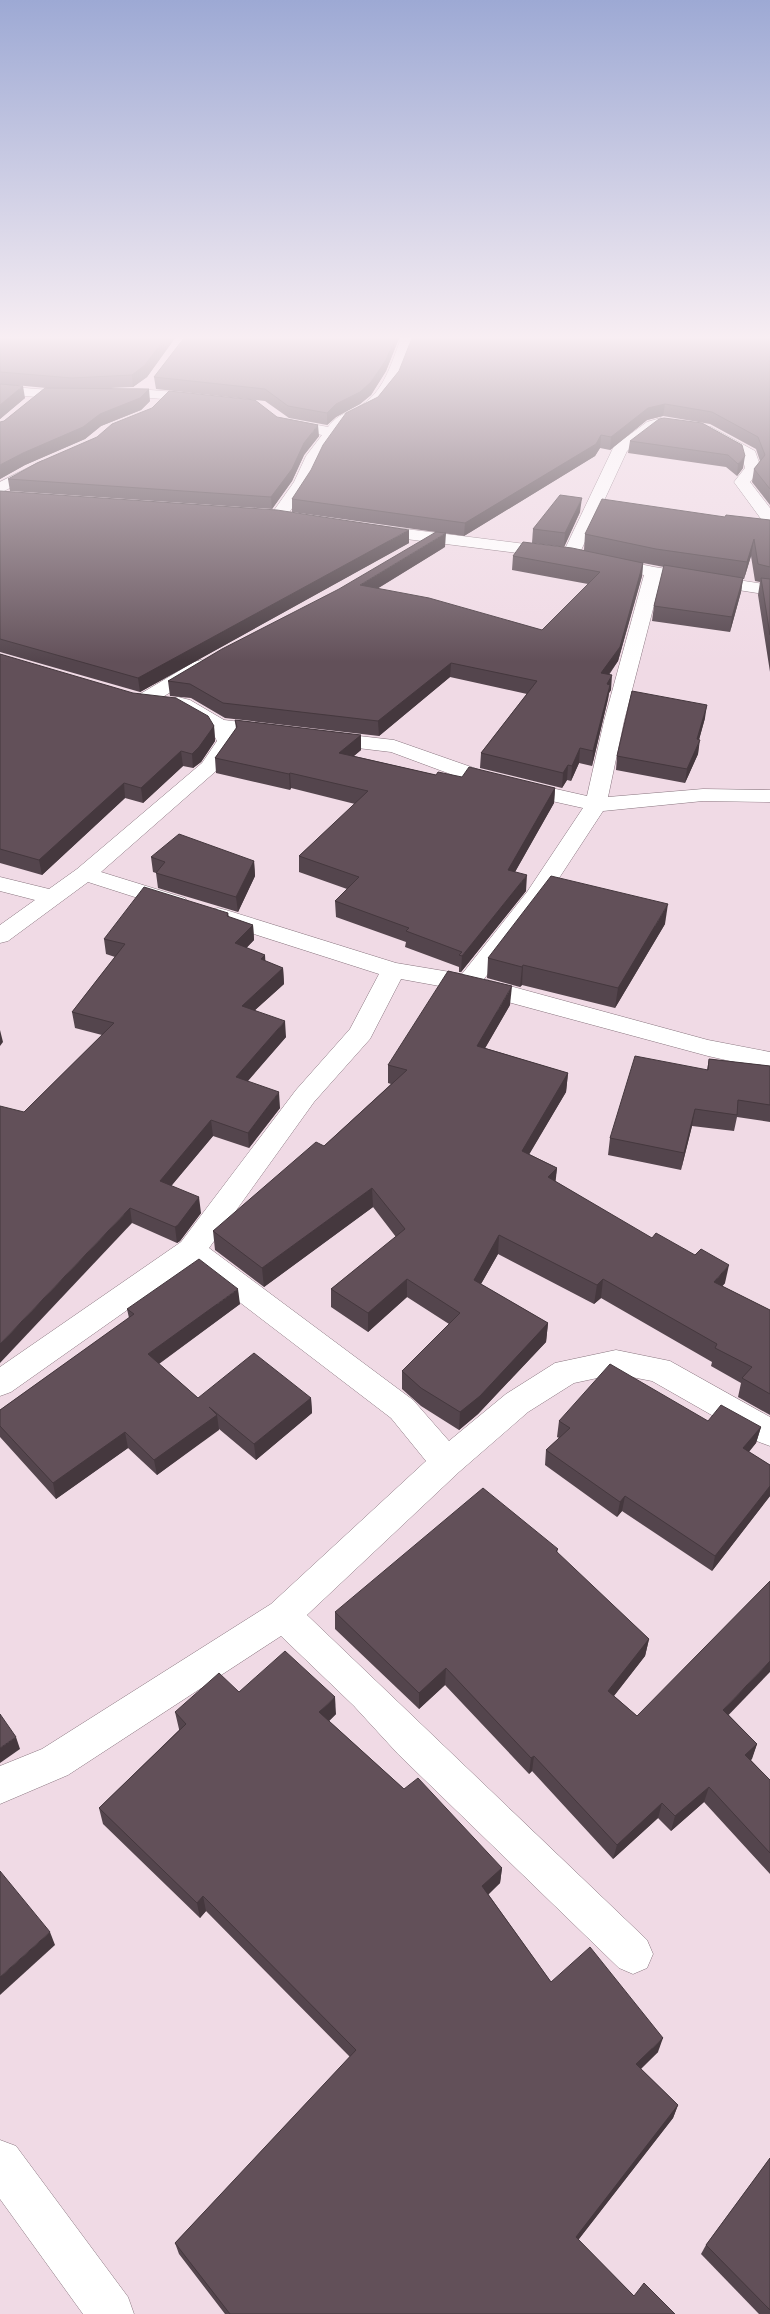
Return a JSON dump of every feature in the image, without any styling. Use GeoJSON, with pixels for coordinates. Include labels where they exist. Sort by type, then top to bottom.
{"type":"FeatureCollection","features":[{"type":"Feature","properties":{"kind":"street"},"geometry":{"type":"LineString","coordinates":[[278,516],[302,482],[314,456],[321,446]]}},
{"type":"Feature","properties":{"kind":"street"},"geometry":{"type":"LineString","coordinates":[[571,555],[620,449],[624,446]]}},
{"type":"Feature","properties":{"kind":"street"},"geometry":{"type":"LineString","coordinates":[[741,446],[756,453],[753,468],[742,482],[770,519]]}},
{"type":"Feature","properties":{"kind":"street"},"geometry":{"type":"LineString","coordinates":[[0,488],[32,470],[58,459]]}},
{"type":"Feature","properties":{"kind":"street"},"geometry":{"type":"LineString","coordinates":[[0,497],[20,498]]}},
{"type":"Feature","properties":{"kind":"street"},"geometry":{"type":"LineString","coordinates":[[258,514],[297,518]]}},
{"type":"Feature","properties":{"kind":"street"},"geometry":{"type":"LineString","coordinates":[[355,527],[432,539],[571,555],[654,572],[770,590]]}},
{"type":"Feature","properties":{"kind":"street"},"geometry":{"type":"LineString","coordinates":[[407,553],[432,539]]}},
{"type":"Feature","properties":{"kind":"street"},"geometry":{"type":"LineString","coordinates":[[468,983],[536,896],[596,805],[614,721],[654,572]]}},
{"type":"Feature","properties":{"kind":"street"},"geometry":{"type":"LineString","coordinates":[[215,658],[133,698],[183,704],[219,725],[394,746],[488,780],[596,805],[703,795],[770,796]]}},
{"type":"Feature","properties":{"kind":"street"},"geometry":{"type":"LineString","coordinates":[[0,936],[85,874],[209,767],[227,741],[219,725]]}},
{"type":"Feature","properties":{"kind":"street"},"geometry":{"type":"LineString","coordinates":[[85,874],[394,970],[468,983],[708,1048],[770,1061]]}},
{"type":"Feature","properties":{"kind":"street"},"geometry":{"type":"LineString","coordinates":[[0,884],[53,897]]}},
{"type":"Feature","properties":{"kind":"street"},"geometry":{"type":"LineString","coordinates":[[0,1383],[191,1250],[305,1096],[361,1033],[394,970]]}},
{"type":"Feature","properties":{"kind":"street"},"geometry":{"type":"LineString","coordinates":[[191,1250],[402,1409],[446,1462]]}},
{"type":"Feature","properties":{"kind":"street"},"geometry":{"type":"LineString","coordinates":[[0,1785],[55,1762],[283,1615],[446,1462],[517,1403],[566,1372],[616,1362],[659,1370],[770,1434]]}},
{"type":"Feature","properties":{"kind":"street"},"geometry":{"type":"LineString","coordinates":[[283,1615],[367,1694],[411,1741],[633,1954]]}},
{"type":"Feature","properties":{"kind":"street"},"geometry":{"type":"LineString","coordinates":[[0,2162],[111,2314]]}},
{"type":"Feature","properties":{"kind":"building"},"geometry":{"type":"Polygon","coordinates":[[[0,446],[39,446],[23,453],[0,465],[0,446]]]}},
{"type":"Feature","properties":{"kind":"building"},"geometry":{"type":"Polygon","coordinates":[[[76,446],[303,446],[292,469],[271,497],[8,479],[37,463],[76,446]]]}},
{"type":"Feature","properties":{"kind":"building"},"geometry":{"type":"Polygon","coordinates":[[[323,446],[593,446],[465,523],[292,499],[311,470],[323,446]]]}},
{"type":"Feature","properties":{"kind":"building"},"geometry":{"type":"Polygon","coordinates":[[[665,446],[742,446],[745,456],[738,464],[728,455],[665,446]]]}},
{"type":"Feature","properties":{"kind":"building"},"geometry":{"type":"Polygon","coordinates":[[[761,446],[770,446],[770,489],[754,469],[765,455],[761,446]]]}},
{"type":"Feature","properties":{"kind":"building"},"geometry":{"type":"Polygon","coordinates":[[[0,491],[277,510],[409,530],[138,678],[0,639],[0,491]]]}},
{"type":"Feature","properties":{"kind":"building"},"geometry":{"type":"Polygon","coordinates":[[[560,495],[582,498],[565,533],[533,529],[560,495]]]}},
{"type":"Feature","properties":{"kind":"building"},"geometry":{"type":"Polygon","coordinates":[[[602,499],[725,517],[726,515],[770,520],[770,567],[758,564],[754,539],[747,562],[656,549],[585,534],[602,499]]]}},
{"type":"Feature","properties":{"kind":"building"},"geometry":{"type":"Polygon","coordinates":[[[436,532],[446,533],[360,585],[429,598],[542,630],[600,572],[513,556],[523,542],[572,548],[643,563],[620,647],[601,673],[612,675],[607,684],[610,685],[593,751],[580,748],[572,766],[568,765],[563,773],[481,753],[537,681],[451,663],[378,721],[223,703],[190,684],[168,681],[222,649],[339,589],[436,532]]]}},
{"type":"Feature","properties":{"kind":"building"},"geometry":{"type":"Polygon","coordinates":[[[664,565],[743,578],[732,617],[654,606],[664,565]]]}},
{"type":"Feature","properties":{"kind":"building"},"geometry":{"type":"Polygon","coordinates":[[[761,578],[770,579],[770,635],[761,578]]]}},
{"type":"Feature","properties":{"kind":"building"},"geometry":{"type":"Polygon","coordinates":[[[0,654],[133,693],[176,698],[208,716],[214,726],[192,754],[181,751],[141,788],[124,783],[39,860],[0,849],[0,654]]]}},
{"type":"Feature","properties":{"kind":"building"},"geometry":{"type":"Polygon","coordinates":[[[632,691],[707,705],[697,739],[700,740],[687,769],[617,756],[632,691]]]}},
{"type":"Feature","properties":{"kind":"building"},"geometry":{"type":"Polygon","coordinates":[[[235,720],[361,735],[339,753],[436,775],[438,772],[462,777],[469,767],[555,788],[508,870],[527,875],[462,956],[459,955],[462,952],[406,931],[409,928],[335,901],[359,877],[299,856],[368,791],[215,758],[237,727],[235,720]]]}},
{"type":"Feature","properties":{"kind":"building"},"geometry":{"type":"Polygon","coordinates":[[[179,834],[254,861],[236,897],[156,873],[165,862],[151,857],[179,834]]]}},
{"type":"Feature","properties":{"kind":"building"},"geometry":{"type":"Polygon","coordinates":[[[551,876],[668,904],[618,988],[488,958],[551,876]]]}},
{"type":"Feature","properties":{"kind":"building"},"geometry":{"type":"Polygon","coordinates":[[[144,887],[228,913],[227,916],[253,925],[235,943],[265,955],[261,959],[283,968],[242,1006],[285,1021],[236,1077],[279,1092],[248,1133],[211,1120],[160,1181],[199,1197],[178,1225],[175,1227],[130,1208],[0,1344],[0,1106],[24,1112],[114,1023],[72,1012],[125,944],[104,939],[144,887]]]}},
{"type":"Feature","properties":{"kind":"building"},"geometry":{"type":"Polygon","coordinates":[[[448,971],[512,986],[477,1046],[568,1073],[522,1151],[557,1168],[548,1177],[652,1238],[656,1233],[695,1255],[701,1249],[729,1265],[714,1282],[770,1310],[770,1394],[742,1378],[752,1367],[715,1348],[717,1344],[603,1279],[597,1285],[499,1235],[474,1280],[548,1323],[480,1396],[460,1412],[421,1388],[402,1371],[460,1313],[407,1279],[368,1313],[331,1289],[405,1229],[372,1188],[262,1268],[213,1231],[316,1142],[324,1146],[407,1070],[388,1065],[448,971]]]}},
{"type":"Feature","properties":{"kind":"building"},"geometry":{"type":"Polygon","coordinates":[[[635,1056],[708,1070],[709,1059],[770,1066],[770,1105],[738,1100],[737,1115],[695,1109],[684,1153],[610,1138],[635,1056]]]}},
{"type":"Feature","properties":{"kind":"building"},"geometry":{"type":"Polygon","coordinates":[[[199,1259],[238,1289],[148,1354],[198,1398],[254,1353],[311,1398],[254,1444],[209,1407],[217,1415],[154,1460],[125,1432],[53,1483],[0,1426],[0,1410],[134,1314],[127,1309],[199,1259]]]}},
{"type":"Feature","properties":{"kind":"building"},"geometry":{"type":"Polygon","coordinates":[[[610,1364],[708,1421],[721,1405],[761,1427],[743,1448],[770,1465],[770,1486],[715,1556],[625,1496],[620,1502],[546,1450],[570,1428],[559,1421],[610,1364]]]}},
{"type":"Feature","properties":{"kind":"building"},"geometry":{"type":"Polygon","coordinates":[[[483,1488],[558,1549],[556,1551],[649,1639],[608,1691],[637,1716],[770,1581],[770,1661],[723,1710],[757,1744],[745,1755],[770,1780],[770,1853],[709,1787],[675,1816],[662,1803],[617,1845],[534,1756],[531,1758],[446,1668],[419,1693],[335,1612],[483,1488]]]}},
{"type":"Feature","properties":{"kind":"building"},"geometry":{"type":"Polygon","coordinates":[[[285,1651],[335,1697],[319,1712],[404,1789],[418,1778],[502,1868],[482,1886],[551,1982],[590,1947],[663,2038],[636,2064],[678,2105],[576,2237],[634,2296],[644,2283],[675,2314],[230,2314],[175,2243],[356,2050],[203,1896],[197,1903],[99,1808],[186,1724],[175,1712],[219,1673],[239,1692],[285,1651]]]}},
{"type":"Feature","properties":{"kind":"building"},"geometry":{"type":"Polygon","coordinates":[[[0,1714],[16,1737],[0,1748],[0,1714]]]}},
{"type":"Feature","properties":{"kind":"building"},"geometry":{"type":"Polygon","coordinates":[[[0,1871],[50,1932],[0,1977],[0,1871]]]}},
{"type":"Feature","properties":{"kind":"building"},"geometry":{"type":"Polygon","coordinates":[[[770,2158],[770,2310],[706,2245],[770,2158]]]}}]}
